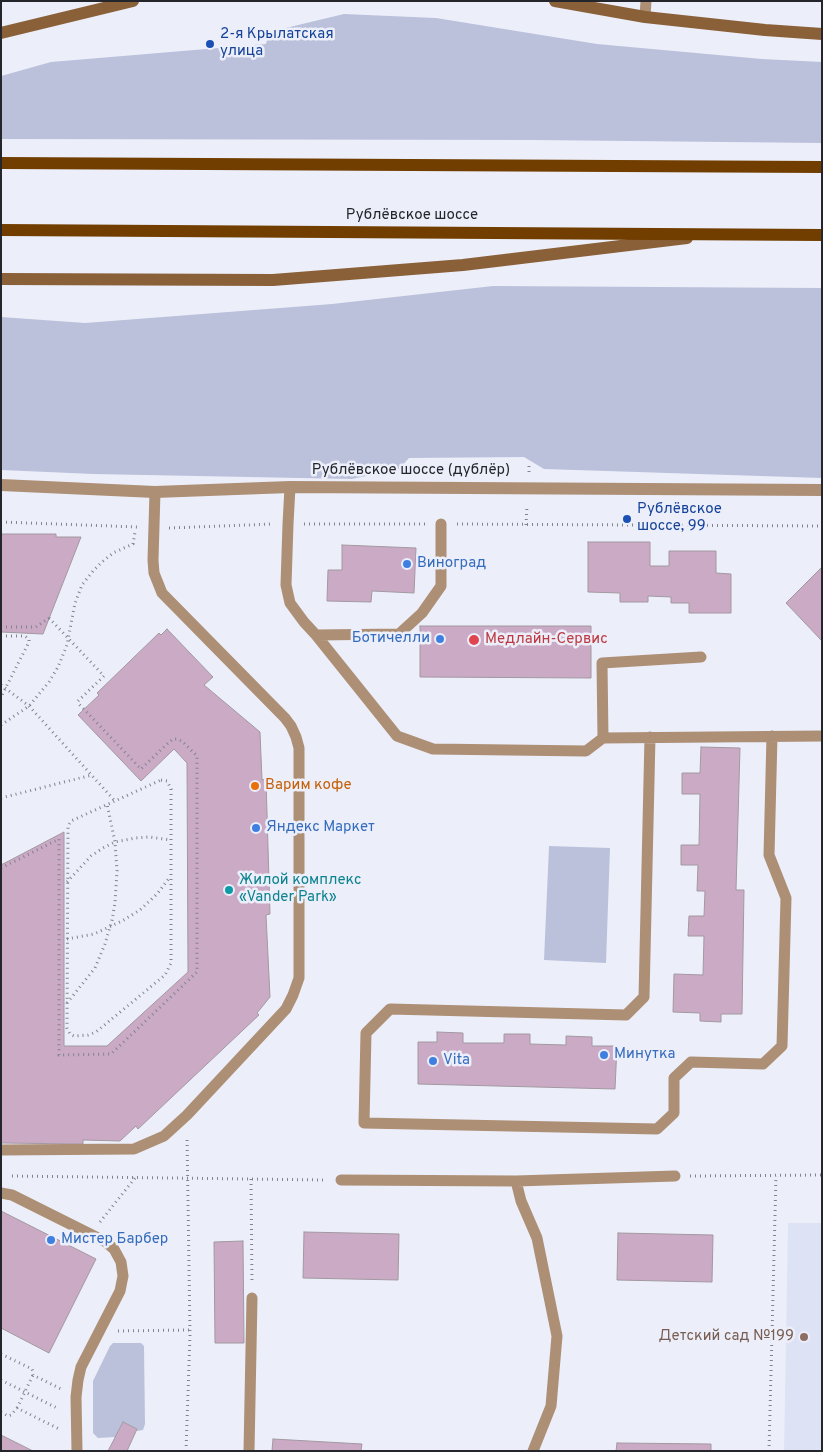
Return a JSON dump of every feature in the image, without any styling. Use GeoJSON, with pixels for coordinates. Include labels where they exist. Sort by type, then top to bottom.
{"type":"FeatureCollection","features":[{"type":"Feature","properties":{"kind":"main road"},"geometry":{"type":"LineString","coordinates":[[1,32],[133,1]]}},
{"type":"Feature","properties":{"kind":"main road"},"geometry":{"type":"LineString","coordinates":[[555,1],[645,17],[822,34]]}},
{"type":"Feature","properties":{"kind":"main road"},"geometry":{"type":"LineString","coordinates":[[1,163],[822,167]]}},
{"type":"Feature","properties":{"kind":"main road","name":"Рублёвское шоссе"},"geometry":{"type":"LineString","coordinates":[[1,230],[822,235]]}},
{"type":"Feature","properties":{"kind":"main road"},"geometry":{"type":"LineString","coordinates":[[1,279],[273,280],[463,265],[722,234]]}},
{"type":"Feature","properties":{"kind":"street","name":"Рублёвское шоссе (дублёр)"},"geometry":{"type":"LineString","coordinates":[[1,484],[155,492],[290,487],[822,490]]}},
{"type":"Feature","properties":{"kind":"lane"},"geometry":{"type":"LineString","coordinates":[[645,17],[646,1]]}},
{"type":"Feature","properties":{"kind":"lane"},"geometry":{"type":"LineString","coordinates":[[290,487],[286,584],[290,603],[397,736],[433,749],[586,751],[603,738],[822,736]]}},
{"type":"Feature","properties":{"kind":"lane"},"geometry":{"type":"LineString","coordinates":[[1,1150],[134,1149],[164,1136],[187,1115],[286,1008],[299,978],[299,748],[296,737],[291,726],[284,718],[162,592],[154,573],[153,560],[155,492]]}},
{"type":"Feature","properties":{"kind":"lane"},"geometry":{"type":"LineString","coordinates":[[316,635],[398,634],[422,613],[440,586],[441,524]]}},
{"type":"Feature","properties":{"kind":"lane"},"geometry":{"type":"LineString","coordinates":[[603,738],[602,663],[701,657]]}},
{"type":"Feature","properties":{"kind":"lane"},"geometry":{"type":"LineString","coordinates":[[650,737],[644,997],[626,1014],[390,1009],[366,1033],[364,1123],[657,1129],[674,1113],[674,1078],[691,1062],[763,1064],[776,1052],[782,1046],[786,898],[769,855],[772,736]]}},
{"type":"Feature","properties":{"kind":"lane"},"geometry":{"type":"LineString","coordinates":[[341,1180],[516,1181],[675,1176]]}},
{"type":"Feature","properties":{"kind":"lane"},"geometry":{"type":"LineString","coordinates":[[516,1181],[521,1201],[536,1238],[557,1336],[551,1406],[532,1451]]}},
{"type":"Feature","properties":{"kind":"lane"},"geometry":{"type":"LineString","coordinates":[[1,1193],[12,1195],[91,1234],[111,1245],[118,1255],[122,1269],[120,1291],[81,1367],[78,1380],[76,1397],[77,1451]]}},
{"type":"Feature","properties":{"kind":"lane"},"geometry":{"type":"LineString","coordinates":[[249,1451],[252,1298]]}},
{"type":"Feature","properties":{"kind":"path"},"geometry":{"type":"LineString","coordinates":[[1,522],[154,529],[288,524],[822,526]]}},
{"type":"Feature","properties":{"kind":"path"},"geometry":{"type":"LineString","coordinates":[[1,725],[29,706],[43,691],[58,666],[66,645],[75,602],[82,585],[93,570],[102,562],[114,553],[133,544],[136,527]]}},
{"type":"Feature","properties":{"kind":"path"},"geometry":{"type":"LineString","coordinates":[[1,627],[36,628],[49,618],[104,676],[77,702],[141,769],[173,740],[178,739],[183,742],[197,756],[197,972],[111,1054],[59,1055],[59,839],[1,868]]}},
{"type":"Feature","properties":{"kind":"path"},"geometry":{"type":"LineString","coordinates":[[1,636],[25,636],[29,639],[1,697]]}},
{"type":"Feature","properties":{"kind":"path"},"geometry":{"type":"LineString","coordinates":[[1,685],[29,706],[115,801]]}},
{"type":"Feature","properties":{"kind":"path"},"geometry":{"type":"LineString","coordinates":[[1,798],[92,776]]}},
{"type":"Feature","properties":{"kind":"path"},"geometry":{"type":"LineString","coordinates":[[161,780],[167,781],[171,789],[171,963],[165,975],[96,1032],[91,1035],[74,1036],[68,1032],[67,1004],[68,826],[71,821],[115,801],[161,780]]}},
{"type":"Feature","properties":{"kind":"path"},"geometry":{"type":"LineString","coordinates":[[67,1004],[95,968],[110,927],[117,887],[117,871],[115,842],[108,804]]}},
{"type":"Feature","properties":{"kind":"path"},"geometry":{"type":"LineString","coordinates":[[67,882],[91,856],[115,842],[148,837],[171,840]]}},
{"type":"Feature","properties":{"kind":"path"},"geometry":{"type":"LineString","coordinates":[[67,939],[94,934],[140,910],[157,894],[171,876]]}},
{"type":"Feature","properties":{"kind":"path"},"geometry":{"type":"LineString","coordinates":[[186,1451],[189,1330],[187,1115]]}},
{"type":"Feature","properties":{"kind":"path"},"geometry":{"type":"LineString","coordinates":[[11,1176],[341,1180]]}},
{"type":"Feature","properties":{"kind":"path"},"geometry":{"type":"LineString","coordinates":[[675,1176],[822,1176]]}},
{"type":"Feature","properties":{"kind":"path"},"geometry":{"type":"LineString","coordinates":[[769,1451],[776,1176]]}},
{"type":"Feature","properties":{"kind":"path"},"geometry":{"type":"LineString","coordinates":[[91,1234],[136,1177]]}},
{"type":"Feature","properties":{"kind":"path"},"geometry":{"type":"LineString","coordinates":[[251,1179],[252,1298]]}},
{"type":"Feature","properties":{"kind":"path"},"geometry":{"type":"LineString","coordinates":[[100,1331],[189,1330]]}},
{"type":"Feature","properties":{"kind":"path"},"geometry":{"type":"LineString","coordinates":[[1,1354],[33,1372],[33,1376],[17,1408],[11,1415],[8,1416],[2,1412],[1,1406]]}},
{"type":"Feature","properties":{"kind":"path"},"geometry":{"type":"LineString","coordinates":[[33,1376],[76,1397]]}},
{"type":"Feature","properties":{"kind":"path"},"geometry":{"type":"LineString","coordinates":[[1,1380],[77,1418]]}},
{"type":"Feature","properties":{"kind":"path"},"geometry":{"type":"LineString","coordinates":[[17,1408],[77,1438]]}},
{"type":"Feature","properties":{"kind":"shaded area"},"geometry":{"type":"Polygon","coordinates":[[[344,14],[436,18],[597,44],[762,59],[822,62],[822,143],[533,140],[1,139],[1,76],[51,62],[266,44],[269,32],[344,14]]]}},
{"type":"Feature","properties":{"kind":"shaded area"},"geometry":{"type":"Polygon","coordinates":[[[493,286],[822,288],[822,478],[544,469],[524,457],[409,458],[399,469],[352,479],[93,474],[1,470],[1,317],[85,323],[332,304],[493,286]]]}},
{"type":"Feature","properties":{"kind":"shaded area"},"geometry":{"type":"Polygon","coordinates":[[[549,846],[610,848],[606,963],[544,960],[549,846]]]}},
{"type":"Feature","properties":{"kind":"shaded area","name":"Детский сад №199"},"geometry":{"type":"Polygon","coordinates":[[[788,1223],[822,1223],[822,1451],[784,1451],[788,1223]]]}},
{"type":"Feature","properties":{"kind":"shaded area"},"geometry":{"type":"Polygon","coordinates":[[[113,1343],[141,1343],[144,1346],[145,1424],[143,1430],[137,1431],[137,1429],[123,1422],[115,1437],[98,1438],[93,1433],[93,1381],[113,1343]]]}},
{"type":"Feature","properties":{"kind":"building"},"geometry":{"type":"Polygon","coordinates":[[[1,534],[56,534],[56,537],[81,537],[43,634],[1,632],[1,534]]]}},
{"type":"Feature","properties":{"kind":"building"},"geometry":{"type":"Polygon","coordinates":[[[588,542],[650,542],[650,566],[669,566],[669,551],[716,551],[716,573],[731,574],[731,613],[689,613],[689,603],[671,603],[671,597],[648,596],[648,602],[620,602],[620,593],[588,592],[588,542]]]}},
{"type":"Feature","properties":{"kind":"building"},"geometry":{"type":"Polygon","coordinates":[[[342,545],[416,548],[414,593],[372,591],[371,602],[327,601],[328,570],[342,570],[342,545]]]}},
{"type":"Feature","properties":{"kind":"building"},"geometry":{"type":"Polygon","coordinates":[[[822,567],[822,641],[786,603],[822,567]]]}},
{"type":"Feature","properties":{"kind":"building"},"geometry":{"type":"Polygon","coordinates":[[[420,626],[591,626],[591,678],[420,677],[420,626]]]}},
{"type":"Feature","properties":{"kind":"building","name":"Жилой комплекс «Vander Park»"},"geometry":{"type":"Polygon","coordinates":[[[167,629],[213,677],[204,685],[260,732],[262,780],[266,779],[270,914],[266,915],[270,997],[257,1013],[259,1015],[138,1129],[136,1126],[120,1141],[83,1140],[83,1144],[1,1143],[1,865],[64,832],[64,1046],[107,1046],[188,972],[187,763],[174,749],[141,781],[78,715],[99,695],[97,693],[159,633],[161,635],[167,629]]]}},
{"type":"Feature","properties":{"kind":"building"},"geometry":{"type":"Polygon","coordinates":[[[701,747],[740,748],[736,890],[744,890],[742,1014],[721,1014],[721,1022],[700,1021],[700,1013],[673,1012],[674,974],[703,975],[704,936],[688,936],[689,916],[704,916],[705,891],[697,891],[698,865],[681,865],[681,845],[699,845],[700,794],[682,794],[682,773],[700,773],[701,747]]]}},
{"type":"Feature","properties":{"kind":"building"},"geometry":{"type":"Polygon","coordinates":[[[437,1032],[463,1033],[463,1043],[504,1043],[504,1034],[530,1034],[530,1044],[566,1045],[566,1036],[592,1037],[592,1046],[617,1046],[615,1089],[418,1084],[418,1042],[437,1042],[437,1032]]]}},
{"type":"Feature","properties":{"kind":"building"},"geometry":{"type":"Polygon","coordinates":[[[1,1211],[96,1259],[49,1353],[1,1328],[1,1211]]]}},
{"type":"Feature","properties":{"kind":"building"},"geometry":{"type":"Polygon","coordinates":[[[304,1232],[399,1234],[398,1280],[303,1278],[304,1232]]]}},
{"type":"Feature","properties":{"kind":"building"},"geometry":{"type":"Polygon","coordinates":[[[618,1233],[713,1235],[712,1282],[617,1280],[618,1233]]]}},
{"type":"Feature","properties":{"kind":"building"},"geometry":{"type":"Polygon","coordinates":[[[243,1241],[244,1343],[215,1343],[214,1242],[243,1241]]]}},
{"type":"Feature","properties":{"kind":"building"},"geometry":{"type":"Polygon","coordinates":[[[123,1422],[137,1429],[127,1451],[108,1451],[123,1422]]]}},
{"type":"Feature","properties":{"kind":"building"},"geometry":{"type":"Polygon","coordinates":[[[1,1435],[33,1451],[1,1451],[1,1435]]]}},
{"type":"Feature","properties":{"kind":"building"},"geometry":{"type":"Polygon","coordinates":[[[273,1439],[362,1444],[361,1451],[272,1451],[273,1439]]]}},
{"type":"Feature","properties":{"kind":"building"},"geometry":{"type":"Polygon","coordinates":[[[617,1443],[711,1444],[711,1451],[616,1451],[617,1443]]]}},
{"type":"Feature","properties":{"kind":"place","name":"2-я Крылатская улица"},"geometry":{"type":"Point","coordinates":[210,44]}},
{"type":"Feature","properties":{"kind":"place","name":"Рублёвское шоссе, 99"},"geometry":{"type":"Point","coordinates":[627,519]}},
{"type":"Feature","properties":{"kind":"place","name":"Виноград"},"geometry":{"type":"Point","coordinates":[407,564]}},
{"type":"Feature","properties":{"kind":"place","name":"Ботичелли"},"geometry":{"type":"Point","coordinates":[440,639]}},
{"type":"Feature","properties":{"kind":"place","name":"Медлайн-Сервис"},"geometry":{"type":"Point","coordinates":[474,640]}},
{"type":"Feature","properties":{"kind":"place","name":"Варим кофе"},"geometry":{"type":"Point","coordinates":[255,786]}},
{"type":"Feature","properties":{"kind":"place","name":"Яндекс Маркет"},"geometry":{"type":"Point","coordinates":[256,828]}},
{"type":"Feature","properties":{"kind":"place","name":"Жилой комплекс «Vander Park»"},"geometry":{"type":"Point","coordinates":[229,890]}},
{"type":"Feature","properties":{"kind":"place","name":"Минутка"},"geometry":{"type":"Point","coordinates":[604,1055]}},
{"type":"Feature","properties":{"kind":"place","name":"Vita"},"geometry":{"type":"Point","coordinates":[433,1061]}},
{"type":"Feature","properties":{"kind":"place","name":"Мистер Барбер"},"geometry":{"type":"Point","coordinates":[51,1240]}},
{"type":"Feature","properties":{"kind":"place","name":"Детский сад №199"},"geometry":{"type":"Point","coordinates":[804,1337]}}]}
